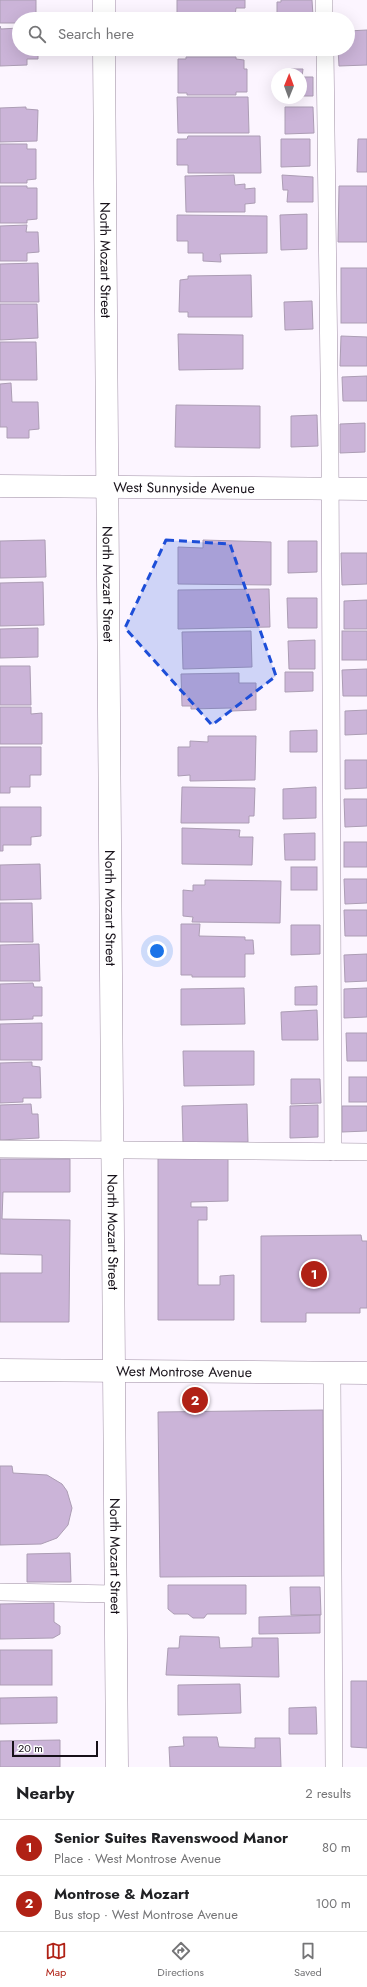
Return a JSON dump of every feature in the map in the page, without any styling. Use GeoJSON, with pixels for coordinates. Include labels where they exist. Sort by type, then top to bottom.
{"type":"FeatureCollection","features":[{"type":"Feature","properties":{"kind":"street"},"geometry":{"type":"LineString","coordinates":[[104,0],[104,12]]}},
{"type":"Feature","properties":{"kind":"street","name":"North Mozart Street"},"geometry":{"type":"LineString","coordinates":[[104,56],[117,1767]]}},
{"type":"Feature","properties":{"kind":"street","name":"West Sunnyside Avenue"},"geometry":{"type":"LineString","coordinates":[[0,486],[367,489]]}},
{"type":"Feature","properties":{"kind":"street","name":"West Montrose Avenue"},"geometry":{"type":"LineString","coordinates":[[0,1370],[367,1373]]}},
{"type":"Feature","properties":{"kind":"lane"},"geometry":{"type":"LineString","coordinates":[[324,0],[324,12]]}},
{"type":"Feature","properties":{"kind":"lane"},"geometry":{"type":"LineString","coordinates":[[325,56],[330,489],[333,1152]]}},
{"type":"Feature","properties":{"kind":"lane"},"geometry":{"type":"LineString","coordinates":[[0,1149],[367,1152]]}},
{"type":"Feature","properties":{"kind":"lane"},"geometry":{"type":"LineString","coordinates":[[332,1373],[334,1767]]}},
{"type":"Feature","properties":{"kind":"lane"},"geometry":{"type":"LineString","coordinates":[[0,1592],[116,1594]]}},
{"type":"Feature","properties":{"kind":"highlighted area"},"geometry":{"type":"Polygon","coordinates":[[[166,540],[230,544],[276,676],[212,725],[125,628],[166,540]]]}},
{"type":"Feature","properties":{"kind":"building"},"geometry":{"type":"Polygon","coordinates":[[[0,0],[36,0],[36,12],[12,12],[12,23],[0,23],[0,0]]]}},
{"type":"Feature","properties":{"kind":"building"},"geometry":{"type":"Polygon","coordinates":[[[177,0],[245,0],[245,8],[236,8],[236,12],[177,12],[177,0]]]}},
{"type":"Feature","properties":{"kind":"building"},"geometry":{"type":"Polygon","coordinates":[[[281,0],[312,0],[313,12],[277,12],[277,2],[281,2],[281,0]]]}},
{"type":"Feature","properties":{"kind":"building"},"geometry":{"type":"Polygon","coordinates":[[[0,26],[1,29],[12,28],[12,56],[38,56],[38,59],[27,59],[27,65],[0,66],[0,26]]]}},
{"type":"Feature","properties":{"kind":"building"},"geometry":{"type":"Polygon","coordinates":[[[367,30],[367,65],[339,66],[338,56],[355,56],[355,31],[367,30]]]}},
{"type":"Feature","properties":{"kind":"building"},"geometry":{"type":"Polygon","coordinates":[[[186,57],[236,57],[236,59],[244,60],[244,69],[247,69],[247,92],[236,92],[236,95],[187,95],[187,93],[178,93],[178,59],[186,59],[186,57]]]}},
{"type":"Feature","properties":{"kind":"building"},"geometry":{"type":"Polygon","coordinates":[[[307,77],[313,77],[313,96],[307,96],[307,77]]]}},
{"type":"Feature","properties":{"kind":"building"},"geometry":{"type":"Polygon","coordinates":[[[177,97],[248,97],[249,133],[178,133],[177,97]]]}},
{"type":"Feature","properties":{"kind":"building"},"geometry":{"type":"Polygon","coordinates":[[[26,107],[26,109],[38,110],[37,141],[0,142],[0,108],[26,107]]]}},
{"type":"Feature","properties":{"kind":"building"},"geometry":{"type":"Polygon","coordinates":[[[285,107],[313,107],[314,133],[285,134],[285,107]]]}},
{"type":"Feature","properties":{"kind":"building"},"geometry":{"type":"Polygon","coordinates":[[[188,136],[260,136],[261,173],[188,173],[188,165],[177,165],[177,139],[187,139],[188,136]]]}},
{"type":"Feature","properties":{"kind":"building"},"geometry":{"type":"Polygon","coordinates":[[[281,139],[310,139],[310,166],[281,167],[281,139]]]}},
{"type":"Feature","properties":{"kind":"building"},"geometry":{"type":"Polygon","coordinates":[[[358,139],[367,139],[367,172],[357,172],[358,139]]]}},
{"type":"Feature","properties":{"kind":"building"},"geometry":{"type":"Polygon","coordinates":[[[0,144],[27,144],[27,149],[36,149],[36,179],[27,180],[27,183],[0,183],[0,144]]]}},
{"type":"Feature","properties":{"kind":"building"},"geometry":{"type":"Polygon","coordinates":[[[234,175],[235,185],[245,184],[245,189],[255,188],[255,203],[245,204],[245,212],[186,212],[185,176],[234,175]]]}},
{"type":"Feature","properties":{"kind":"building"},"geometry":{"type":"Polygon","coordinates":[[[282,175],[313,177],[313,202],[287,202],[288,190],[283,190],[282,175]]]}},
{"type":"Feature","properties":{"kind":"building"},"geometry":{"type":"Polygon","coordinates":[[[0,186],[27,186],[27,188],[37,188],[37,219],[27,220],[27,223],[0,223],[0,186]]]}},
{"type":"Feature","properties":{"kind":"building"},"geometry":{"type":"Polygon","coordinates":[[[339,186],[367,186],[367,242],[338,242],[339,186]]]}},
{"type":"Feature","properties":{"kind":"building"},"geometry":{"type":"Polygon","coordinates":[[[307,214],[307,249],[281,250],[280,215],[307,214]]]}},
{"type":"Feature","properties":{"kind":"building"},"geometry":{"type":"Polygon","coordinates":[[[177,215],[267,216],[267,253],[220,254],[221,262],[203,261],[203,253],[188,253],[188,241],[177,241],[177,215]]]}},
{"type":"Feature","properties":{"kind":"building"},"geometry":{"type":"Polygon","coordinates":[[[27,225],[26,232],[38,232],[39,252],[27,253],[27,261],[0,261],[0,226],[27,225]]]}},
{"type":"Feature","properties":{"kind":"building"},"geometry":{"type":"Polygon","coordinates":[[[38,263],[39,302],[0,302],[0,264],[38,263]]]}},
{"type":"Feature","properties":{"kind":"building"},"geometry":{"type":"Polygon","coordinates":[[[341,268],[367,268],[367,323],[341,323],[341,268]]]}},
{"type":"Feature","properties":{"kind":"building"},"geometry":{"type":"Polygon","coordinates":[[[251,275],[252,317],[188,317],[188,312],[179,312],[180,280],[188,279],[188,276],[251,275]]]}},
{"type":"Feature","properties":{"kind":"building"},"geometry":{"type":"Polygon","coordinates":[[[312,301],[313,329],[285,330],[284,302],[312,301]]]}},
{"type":"Feature","properties":{"kind":"building"},"geometry":{"type":"Polygon","coordinates":[[[0,304],[37,304],[38,338],[0,340],[0,304]]]}},
{"type":"Feature","properties":{"kind":"building"},"geometry":{"type":"Polygon","coordinates":[[[178,334],[243,335],[243,369],[179,370],[178,334]]]}},
{"type":"Feature","properties":{"kind":"building"},"geometry":{"type":"Polygon","coordinates":[[[341,336],[367,337],[367,366],[340,366],[341,336]]]}},
{"type":"Feature","properties":{"kind":"building"},"geometry":{"type":"Polygon","coordinates":[[[0,342],[36,342],[37,380],[0,380],[0,342]]]}},
{"type":"Feature","properties":{"kind":"building"},"geometry":{"type":"Polygon","coordinates":[[[367,376],[367,401],[343,401],[342,377],[367,376]]]}},
{"type":"Feature","properties":{"kind":"building"},"geometry":{"type":"Polygon","coordinates":[[[11,383],[12,402],[38,402],[39,429],[29,430],[29,438],[7,438],[7,427],[0,427],[0,384],[11,383]]]}},
{"type":"Feature","properties":{"kind":"building"},"geometry":{"type":"Polygon","coordinates":[[[176,405],[260,406],[260,448],[175,447],[176,405]]]}},
{"type":"Feature","properties":{"kind":"building"},"geometry":{"type":"Polygon","coordinates":[[[317,415],[318,446],[291,447],[291,416],[317,415]]]}},
{"type":"Feature","properties":{"kind":"building"},"geometry":{"type":"Polygon","coordinates":[[[365,423],[365,452],[340,453],[340,424],[365,423]]]}},
{"type":"Feature","properties":{"kind":"building"},"geometry":{"type":"Polygon","coordinates":[[[45,540],[46,577],[0,578],[0,541],[45,540]]]}},
{"type":"Feature","properties":{"kind":"building"},"geometry":{"type":"Polygon","coordinates":[[[203,540],[271,542],[271,585],[178,584],[178,547],[203,548],[203,540]]]}},
{"type":"Feature","properties":{"kind":"building"},"geometry":{"type":"Polygon","coordinates":[[[288,541],[317,541],[317,572],[288,573],[288,541]]]}},
{"type":"Feature","properties":{"kind":"building"},"geometry":{"type":"Polygon","coordinates":[[[341,553],[367,553],[367,584],[342,585],[341,553]]]}},
{"type":"Feature","properties":{"kind":"building"},"geometry":{"type":"Polygon","coordinates":[[[43,582],[44,625],[0,626],[0,583],[43,582]]]}},
{"type":"Feature","properties":{"kind":"building"},"geometry":{"type":"Polygon","coordinates":[[[269,589],[270,627],[178,629],[178,590],[269,589]]]}},
{"type":"Feature","properties":{"kind":"building"},"geometry":{"type":"Polygon","coordinates":[[[287,598],[317,598],[317,628],[288,628],[287,598]]]}},
{"type":"Feature","properties":{"kind":"building"},"geometry":{"type":"Polygon","coordinates":[[[367,600],[367,629],[344,629],[344,601],[367,600]]]}},
{"type":"Feature","properties":{"kind":"building"},"geometry":{"type":"Polygon","coordinates":[[[38,628],[38,657],[0,658],[0,629],[38,628]]]}},
{"type":"Feature","properties":{"kind":"building"},"geometry":{"type":"Polygon","coordinates":[[[251,631],[252,667],[183,669],[182,632],[251,631]]]}},
{"type":"Feature","properties":{"kind":"building"},"geometry":{"type":"Polygon","coordinates":[[[342,631],[367,631],[367,660],[342,660],[342,631]]]}},
{"type":"Feature","properties":{"kind":"building"},"geometry":{"type":"Polygon","coordinates":[[[315,640],[315,669],[289,669],[288,641],[315,640]]]}},
{"type":"Feature","properties":{"kind":"building"},"geometry":{"type":"Polygon","coordinates":[[[0,666],[30,666],[31,705],[0,705],[0,666]]]}},
{"type":"Feature","properties":{"kind":"building"},"geometry":{"type":"Polygon","coordinates":[[[367,669],[367,696],[343,696],[342,670],[367,669]]]}},
{"type":"Feature","properties":{"kind":"building"},"geometry":{"type":"Polygon","coordinates":[[[285,672],[313,672],[313,691],[285,692],[285,672]]]}},
{"type":"Feature","properties":{"kind":"building"},"geometry":{"type":"Polygon","coordinates":[[[239,673],[239,683],[256,683],[256,710],[232,711],[231,708],[191,709],[191,706],[182,706],[181,674],[239,673]]]}},
{"type":"Feature","properties":{"kind":"building"},"geometry":{"type":"Polygon","coordinates":[[[0,707],[31,707],[31,714],[42,713],[42,744],[0,744],[0,707]]]}},
{"type":"Feature","properties":{"kind":"building"},"geometry":{"type":"Polygon","coordinates":[[[367,710],[367,734],[345,735],[345,711],[367,710]]]}},
{"type":"Feature","properties":{"kind":"building"},"geometry":{"type":"Polygon","coordinates":[[[317,730],[317,752],[290,752],[290,731],[317,730]]]}},
{"type":"Feature","properties":{"kind":"building"},"geometry":{"type":"Polygon","coordinates":[[[208,736],[256,736],[255,780],[190,781],[190,775],[178,776],[178,747],[190,747],[190,741],[208,742],[208,736]]]}},
{"type":"Feature","properties":{"kind":"building"},"geometry":{"type":"Polygon","coordinates":[[[0,747],[41,747],[41,775],[30,775],[30,787],[10,787],[10,793],[0,793],[0,747]]]}},
{"type":"Feature","properties":{"kind":"building"},"geometry":{"type":"Polygon","coordinates":[[[345,760],[367,760],[367,788],[345,789],[345,760]]]}},
{"type":"Feature","properties":{"kind":"building"},"geometry":{"type":"Polygon","coordinates":[[[182,787],[255,788],[254,816],[249,816],[249,823],[181,823],[182,787]]]}},
{"type":"Feature","properties":{"kind":"building"},"geometry":{"type":"Polygon","coordinates":[[[316,787],[316,818],[283,819],[283,789],[316,787]]]}},
{"type":"Feature","properties":{"kind":"building"},"geometry":{"type":"Polygon","coordinates":[[[344,799],[367,799],[367,826],[345,827],[344,799]]]}},
{"type":"Feature","properties":{"kind":"building"},"geometry":{"type":"Polygon","coordinates":[[[0,807],[41,807],[41,836],[31,837],[31,845],[3,845],[3,851],[0,851],[0,807]]]}},
{"type":"Feature","properties":{"kind":"building"},"geometry":{"type":"Polygon","coordinates":[[[182,828],[240,830],[239,837],[253,837],[252,865],[182,864],[182,828]]]}},
{"type":"Feature","properties":{"kind":"building"},"geometry":{"type":"Polygon","coordinates":[[[315,833],[315,860],[285,860],[284,834],[315,833]]]}},
{"type":"Feature","properties":{"kind":"building"},"geometry":{"type":"Polygon","coordinates":[[[344,842],[367,842],[367,867],[344,867],[344,842]]]}},
{"type":"Feature","properties":{"kind":"building"},"geometry":{"type":"Polygon","coordinates":[[[40,864],[41,899],[0,900],[0,865],[40,864]]]}},
{"type":"Feature","properties":{"kind":"building"},"geometry":{"type":"Polygon","coordinates":[[[291,867],[317,867],[317,890],[291,890],[291,867]]]}},
{"type":"Feature","properties":{"kind":"building"},"geometry":{"type":"Polygon","coordinates":[[[344,879],[367,879],[367,903],[345,904],[344,879]]]}},
{"type":"Feature","properties":{"kind":"building"},"geometry":{"type":"Polygon","coordinates":[[[205,880],[281,881],[280,923],[192,922],[193,917],[183,916],[183,890],[193,891],[193,885],[205,885],[205,880]]]}},
{"type":"Feature","properties":{"kind":"building"},"geometry":{"type":"Polygon","coordinates":[[[0,903],[32,903],[33,942],[0,942],[0,903]]]}},
{"type":"Feature","properties":{"kind":"building"},"geometry":{"type":"Polygon","coordinates":[[[344,910],[367,910],[367,936],[345,936],[344,910]]]}},
{"type":"Feature","properties":{"kind":"building"},"geometry":{"type":"Polygon","coordinates":[[[181,924],[200,924],[199,936],[245,937],[245,940],[253,940],[254,954],[245,954],[245,977],[192,977],[192,975],[181,975],[181,924]]]}},
{"type":"Feature","properties":{"kind":"building"},"geometry":{"type":"Polygon","coordinates":[[[291,925],[320,925],[320,954],[291,955],[291,925]]]}},
{"type":"Feature","properties":{"kind":"building"},"geometry":{"type":"Polygon","coordinates":[[[39,944],[40,981],[0,981],[0,945],[39,944]]]}},
{"type":"Feature","properties":{"kind":"building"},"geometry":{"type":"Polygon","coordinates":[[[367,954],[367,981],[345,982],[344,955],[367,954]]]}},
{"type":"Feature","properties":{"kind":"building"},"geometry":{"type":"Polygon","coordinates":[[[33,983],[34,987],[42,987],[42,1016],[33,1016],[33,1019],[0,1020],[0,984],[33,983]]]}},
{"type":"Feature","properties":{"kind":"building"},"geometry":{"type":"Polygon","coordinates":[[[317,986],[317,1005],[295,1005],[295,987],[317,986]]]}},
{"type":"Feature","properties":{"kind":"building"},"geometry":{"type":"Polygon","coordinates":[[[244,988],[245,1024],[181,1025],[181,989],[244,988]]]}},
{"type":"Feature","properties":{"kind":"building"},"geometry":{"type":"Polygon","coordinates":[[[367,988],[367,1017],[344,1018],[344,989],[367,988]]]}},
{"type":"Feature","properties":{"kind":"building"},"geometry":{"type":"Polygon","coordinates":[[[317,1010],[318,1040],[282,1040],[281,1012],[317,1010]]]}},
{"type":"Feature","properties":{"kind":"building"},"geometry":{"type":"Polygon","coordinates":[[[42,1023],[42,1060],[0,1060],[0,1024],[42,1023]]]}},
{"type":"Feature","properties":{"kind":"building"},"geometry":{"type":"Polygon","coordinates":[[[346,1033],[367,1033],[367,1061],[347,1061],[346,1033]]]}},
{"type":"Feature","properties":{"kind":"building"},"geometry":{"type":"Polygon","coordinates":[[[183,1051],[254,1051],[254,1085],[184,1086],[183,1051]]]}},
{"type":"Feature","properties":{"kind":"building"},"geometry":{"type":"Polygon","coordinates":[[[32,1062],[32,1066],[40,1067],[41,1098],[23,1098],[23,1102],[0,1103],[0,1063],[32,1062]]]}},
{"type":"Feature","properties":{"kind":"building"},"geometry":{"type":"Polygon","coordinates":[[[349,1077],[367,1077],[367,1102],[349,1102],[349,1077]]]}},
{"type":"Feature","properties":{"kind":"building"},"geometry":{"type":"Polygon","coordinates":[[[291,1079],[320,1079],[321,1103],[291,1104],[291,1079]]]}},
{"type":"Feature","properties":{"kind":"building"},"geometry":{"type":"Polygon","coordinates":[[[31,1104],[32,1114],[38,1114],[39,1138],[0,1140],[0,1105],[31,1104]]]}},
{"type":"Feature","properties":{"kind":"building"},"geometry":{"type":"Polygon","coordinates":[[[247,1104],[248,1142],[183,1143],[182,1106],[247,1104]]]}},
{"type":"Feature","properties":{"kind":"building"},"geometry":{"type":"Polygon","coordinates":[[[318,1105],[318,1137],[290,1138],[290,1106],[318,1105]]]}},
{"type":"Feature","properties":{"kind":"building"},"geometry":{"type":"Polygon","coordinates":[[[342,1106],[367,1106],[367,1131],[342,1132],[342,1106]]]}},
{"type":"Feature","properties":{"kind":"building"},"geometry":{"type":"Polygon","coordinates":[[[158,1156],[228,1156],[228,1201],[191,1202],[191,1207],[207,1207],[207,1220],[198,1220],[198,1285],[220,1285],[220,1276],[234,1275],[234,1320],[158,1320],[158,1156]]]}},
{"type":"Feature","properties":{"kind":"building"},"geometry":{"type":"Polygon","coordinates":[[[0,1159],[70,1159],[70,1192],[3,1192],[2,1219],[70,1220],[69,1322],[0,1322],[0,1273],[42,1273],[42,1255],[0,1254],[0,1159]]]}},
{"type":"Feature","properties":{"kind":"building"},"geometry":{"type":"Polygon","coordinates":[[[361,1235],[362,1241],[367,1241],[367,1308],[360,1308],[360,1313],[306,1313],[306,1322],[261,1322],[261,1236],[361,1235]]]}},
{"type":"Feature","properties":{"kind":"building"},"geometry":{"type":"Polygon","coordinates":[[[323,1410],[324,1576],[160,1577],[158,1412],[323,1410]]]}},
{"type":"Feature","properties":{"kind":"building"},"geometry":{"type":"Polygon","coordinates":[[[0,1466],[12,1466],[13,1473],[47,1475],[62,1484],[67,1491],[72,1508],[68,1525],[57,1538],[41,1544],[0,1545],[0,1466]]]}},
{"type":"Feature","properties":{"kind":"building"},"geometry":{"type":"Polygon","coordinates":[[[70,1553],[71,1582],[27,1582],[27,1554],[70,1553]]]}},
{"type":"Feature","properties":{"kind":"building"},"geometry":{"type":"Polygon","coordinates":[[[168,1585],[246,1585],[246,1614],[207,1614],[204,1618],[193,1618],[188,1614],[174,1614],[168,1609],[168,1585]]]}},
{"type":"Feature","properties":{"kind":"building"},"geometry":{"type":"Polygon","coordinates":[[[290,1587],[320,1587],[321,1615],[291,1615],[290,1587]]]}},
{"type":"Feature","properties":{"kind":"building"},"geometry":{"type":"Polygon","coordinates":[[[54,1603],[54,1622],[60,1626],[60,1634],[53,1638],[0,1639],[0,1604],[54,1603]]]}},
{"type":"Feature","properties":{"kind":"building"},"geometry":{"type":"Polygon","coordinates":[[[320,1615],[320,1633],[259,1634],[259,1617],[320,1615]]]}},
{"type":"Feature","properties":{"kind":"building"},"geometry":{"type":"Polygon","coordinates":[[[180,1636],[219,1637],[220,1648],[252,1647],[252,1638],[278,1638],[279,1677],[166,1675],[168,1648],[179,1648],[180,1636]]]}},
{"type":"Feature","properties":{"kind":"building"},"geometry":{"type":"Polygon","coordinates":[[[0,1650],[52,1650],[52,1685],[0,1685],[0,1650]]]}},
{"type":"Feature","properties":{"kind":"building"},"geometry":{"type":"Polygon","coordinates":[[[351,1681],[367,1681],[367,1748],[351,1747],[351,1681]]]}},
{"type":"Feature","properties":{"kind":"building"},"geometry":{"type":"Polygon","coordinates":[[[240,1684],[241,1713],[178,1715],[178,1685],[240,1684]]]}},
{"type":"Feature","properties":{"kind":"building"},"geometry":{"type":"Polygon","coordinates":[[[57,1697],[57,1723],[0,1724],[0,1698],[57,1697]]]}},
{"type":"Feature","properties":{"kind":"building"},"geometry":{"type":"Polygon","coordinates":[[[316,1707],[317,1734],[289,1734],[289,1708],[316,1707]]]}},
{"type":"Feature","properties":{"kind":"building"},"geometry":{"type":"Polygon","coordinates":[[[183,1737],[217,1737],[219,1747],[255,1748],[255,1738],[280,1738],[281,1767],[170,1767],[169,1747],[184,1746],[183,1737]]]}},
{"type":"Feature","properties":{"kind":"building"},"geometry":{"type":"Polygon","coordinates":[[[60,1740],[60,1767],[0,1767],[0,1741],[60,1740]]]}},
{"type":"Feature","properties":{"kind":"place","name":"Senior Suites Ravenswood Manor"},"geometry":{"type":"Point","coordinates":[314,1274]}},
{"type":"Feature","properties":{"kind":"place","name":"Montrose & Mozart"},"geometry":{"type":"Point","coordinates":[195,1400]}}]}
